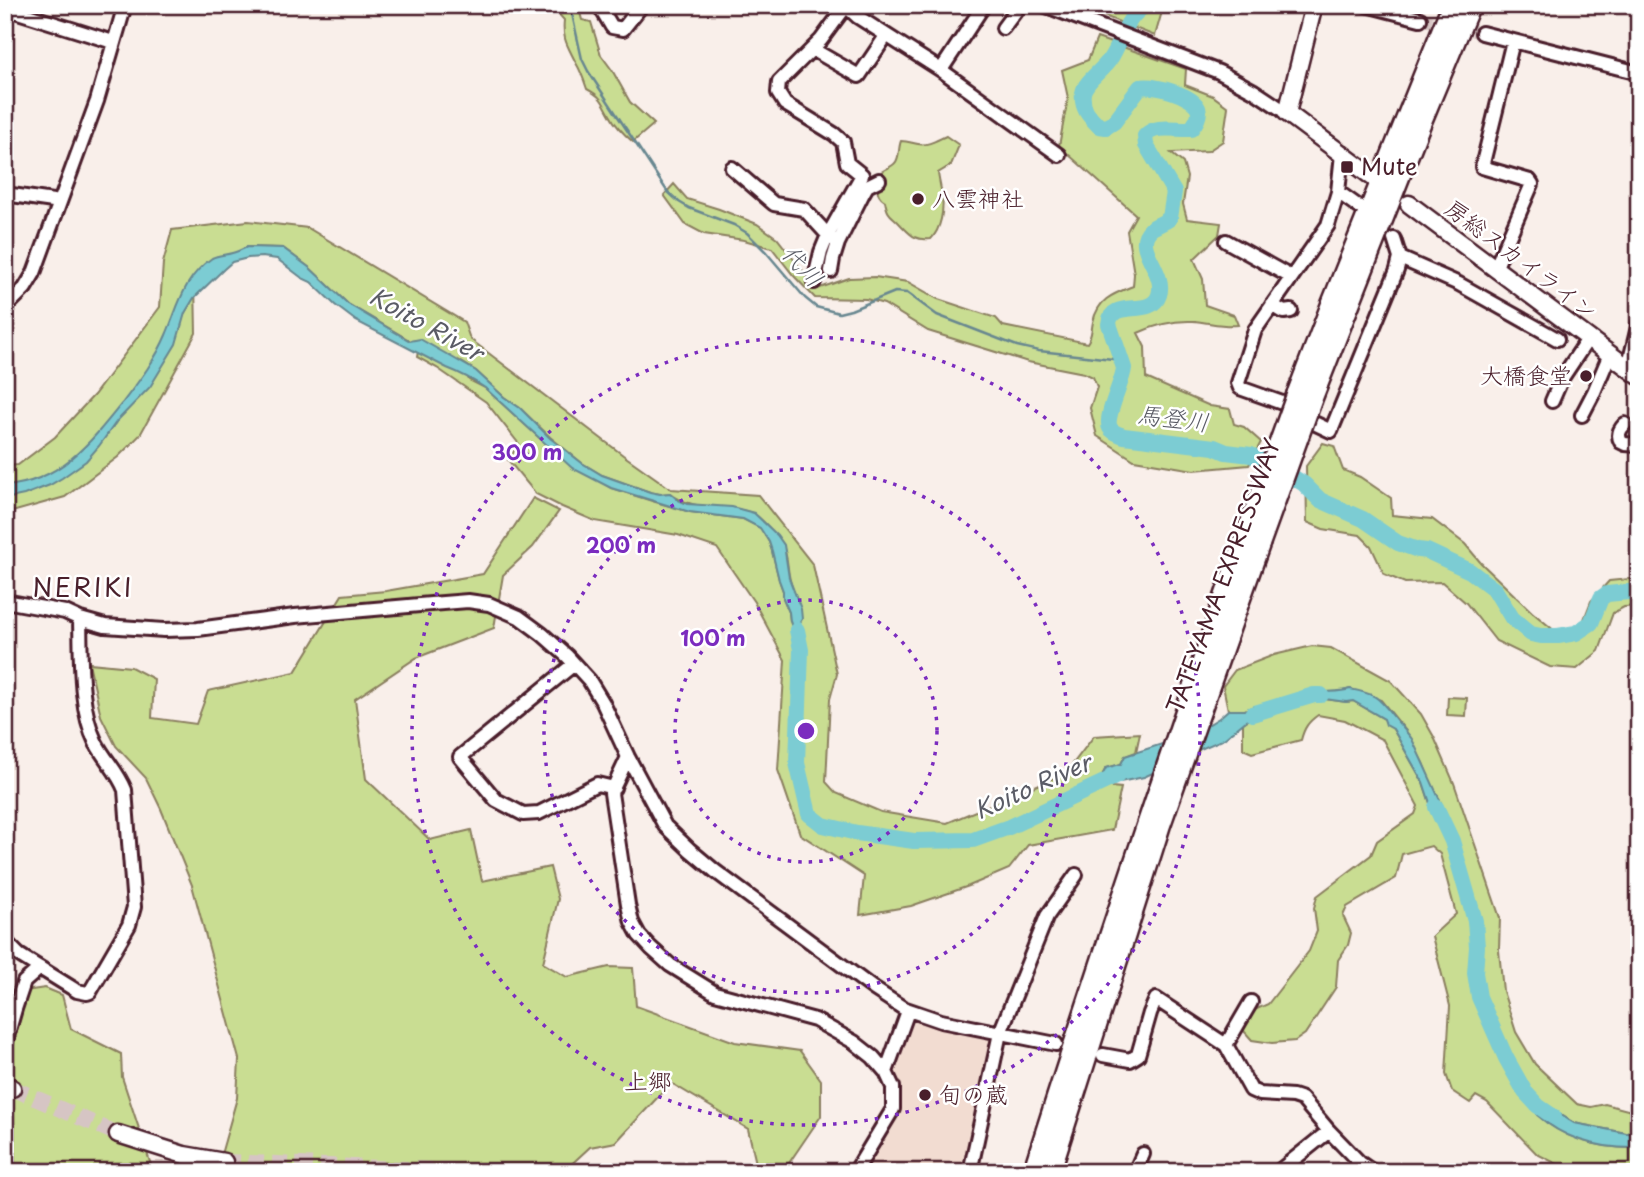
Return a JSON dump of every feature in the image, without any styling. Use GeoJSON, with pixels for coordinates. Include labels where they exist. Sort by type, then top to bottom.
{"type":"FeatureCollection","features":[{"type":"Feature","properties":{"kind":"highway","name":"TATEYAMA EXPRESSWAY"},"geometry":{"type":"LineString","coordinates":[[1033,1172],[1087,1000],[1214,651],[1298,399],[1347,265],[1452,5]]}},
{"type":"Feature","properties":{"kind":"highway","name":"TATEYAMA EXPRESSWAY"},"geometry":{"type":"LineString","coordinates":[[1298,399],[1420,125],[1470,5]]}},
{"type":"Feature","properties":{"kind":"highway","name":"TATEYAMA EXPRESSWAY"},"geometry":{"type":"LineString","coordinates":[[1052,1166],[1153,824]]}},
{"type":"Feature","properties":{"kind":"main road"},"geometry":{"type":"LineString","coordinates":[[1314,5],[1287,113],[1374,178]]}},
{"type":"Feature","properties":{"kind":"main road","name":"房総スカイライン"},"geometry":{"type":"LineString","coordinates":[[1409,204],[1634,372]]}},
{"type":"Feature","properties":{"kind":"main road"},"geometry":{"type":"LineString","coordinates":[[118,1134],[184,1155],[224,1163]]}},
{"type":"Feature","properties":{"kind":"street"},"geometry":{"type":"LineString","coordinates":[[5,308],[25,288],[34,273],[97,101],[125,5]]}},
{"type":"Feature","properties":{"kind":"street"},"geometry":{"type":"LineString","coordinates":[[599,5],[612,27],[623,29],[642,5]]}},
{"type":"Feature","properties":{"kind":"street"},"geometry":{"type":"LineString","coordinates":[[941,70],[984,5]]}},
{"type":"Feature","properties":{"kind":"street"},"geometry":{"type":"LineString","coordinates":[[1003,28],[1020,5]]}},
{"type":"Feature","properties":{"kind":"street"},"geometry":{"type":"LineString","coordinates":[[1044,5],[1219,72],[1287,113]]}},
{"type":"Feature","properties":{"kind":"street"},"geometry":{"type":"LineString","coordinates":[[1366,5],[1420,19]]}},
{"type":"Feature","properties":{"kind":"street"},"geometry":{"type":"LineString","coordinates":[[831,271],[833,239],[862,176],[847,163],[843,142],[785,104],[778,93],[779,82],[821,40],[845,6],[886,36],[941,70],[1059,155]]}},
{"type":"Feature","properties":{"kind":"street"},"geometry":{"type":"LineString","coordinates":[[5,8],[113,42]]}},
{"type":"Feature","properties":{"kind":"street"},"geometry":{"type":"LineString","coordinates":[[1482,33],[1639,73]]}},
{"type":"Feature","properties":{"kind":"street"},"geometry":{"type":"LineString","coordinates":[[812,49],[859,76],[886,36]]}},
{"type":"Feature","properties":{"kind":"street"},"geometry":{"type":"LineString","coordinates":[[1495,269],[1532,184],[1530,181],[1482,167],[1513,41]]}},
{"type":"Feature","properties":{"kind":"street"},"geometry":{"type":"LineString","coordinates":[[1298,399],[1240,388],[1238,383],[1255,330],[1328,225],[1338,192],[1342,154]]}},
{"type":"Feature","properties":{"kind":"street"},"geometry":{"type":"LineString","coordinates":[[732,168],[774,204],[804,209],[833,239]]}},
{"type":"Feature","properties":{"kind":"street"},"geometry":{"type":"LineString","coordinates":[[814,282],[821,252],[833,239],[867,186],[878,180]]}},
{"type":"Feature","properties":{"kind":"street"},"geometry":{"type":"LineString","coordinates":[[1338,192],[1359,207]]}},
{"type":"Feature","properties":{"kind":"street"},"geometry":{"type":"LineString","coordinates":[[5,194],[61,202]]}},
{"type":"Feature","properties":{"kind":"street"},"geometry":{"type":"LineString","coordinates":[[1314,424],[1331,431],[1397,270],[1399,258],[1394,239]]}},
{"type":"Feature","properties":{"kind":"street"},"geometry":{"type":"LineString","coordinates":[[1226,241],[1291,277]]}},
{"type":"Feature","properties":{"kind":"street"},"geometry":{"type":"LineString","coordinates":[[1399,258],[1458,284],[1557,339]]}},
{"type":"Feature","properties":{"kind":"street"},"geometry":{"type":"LineString","coordinates":[[1272,305],[1284,312],[1291,311]]}},
{"type":"Feature","properties":{"kind":"street"},"geometry":{"type":"LineString","coordinates":[[1634,372],[1639,323]]}},
{"type":"Feature","properties":{"kind":"street"},"geometry":{"type":"LineString","coordinates":[[1552,401],[1562,379],[1588,339]]}},
{"type":"Feature","properties":{"kind":"street"},"geometry":{"type":"LineString","coordinates":[[1582,415],[1610,354]]}},
{"type":"Feature","properties":{"kind":"street"},"geometry":{"type":"LineString","coordinates":[[1625,424],[1618,436],[1621,442],[1639,445]]}},
{"type":"Feature","properties":{"kind":"street"},"geometry":{"type":"LineString","coordinates":[[5,601],[65,612],[105,626],[164,630],[198,629],[295,615],[468,601],[489,604],[519,617],[542,634],[589,680],[665,826],[715,871],[874,989],[908,1011],[941,1021],[1056,1044]]}},
{"type":"Feature","properties":{"kind":"street"},"geometry":{"type":"LineString","coordinates":[[5,941],[19,955],[76,990],[87,993],[130,925],[134,907],[125,790],[97,744],[87,720],[80,619]]}},
{"type":"Feature","properties":{"kind":"street"},"geometry":{"type":"LineString","coordinates":[[574,664],[460,757],[496,800],[523,814],[539,813],[597,784],[614,789]]}},
{"type":"Feature","properties":{"kind":"street"},"geometry":{"type":"LineString","coordinates":[[628,757],[611,793],[632,922],[651,948],[670,965],[715,993],[815,1020],[855,1042],[873,1057],[886,1072],[893,1087],[893,1109],[855,1172]]}},
{"type":"Feature","properties":{"kind":"street"},"geometry":{"type":"LineString","coordinates":[[970,1172],[1000,1033],[1047,916],[1076,875]]}},
{"type":"Feature","properties":{"kind":"street"},"geometry":{"type":"LineString","coordinates":[[5,1044],[24,982],[40,968]]}},
{"type":"Feature","properties":{"kind":"street"},"geometry":{"type":"LineString","coordinates":[[1103,1055],[1130,1060],[1138,1055],[1156,999],[1226,1045],[1251,1090],[1260,1094],[1302,1099],[1360,1163],[1373,1172]]}},
{"type":"Feature","properties":{"kind":"street"},"geometry":{"type":"LineString","coordinates":[[1226,1045],[1251,1002]]}},
{"type":"Feature","properties":{"kind":"street"},"geometry":{"type":"LineString","coordinates":[[886,1072],[908,1011]]}},
{"type":"Feature","properties":{"kind":"street"},"geometry":{"type":"LineString","coordinates":[[1278,1172],[1329,1131]]}},
{"type":"Feature","properties":{"kind":"street"},"geometry":{"type":"LineString","coordinates":[[1135,1172],[1143,1154]]}},
{"type":"Feature","properties":{"kind":"shaded area"},"geometry":{"type":"Polygon","coordinates":[[[909,1017],[993,1036],[962,1172],[865,1172],[897,1116],[899,1096],[891,1074],[909,1017]]]}},
{"type":"Feature","properties":{"kind":"green space"},"geometry":{"type":"Polygon","coordinates":[[[555,5],[578,5],[582,20],[591,22],[601,55],[630,102],[654,124],[633,142],[596,94],[587,89],[566,43],[564,20],[554,9],[555,5]]]}},
{"type":"Feature","properties":{"kind":"green space"},"geometry":{"type":"Polygon","coordinates":[[[1112,5],[1173,5],[1163,8],[1155,36],[1099,14],[1112,5]]]}},
{"type":"Feature","properties":{"kind":"green space"},"geometry":{"type":"Polygon","coordinates":[[[1097,38],[1186,69],[1185,85],[1213,96],[1228,107],[1223,141],[1208,151],[1171,153],[1183,163],[1187,177],[1183,204],[1187,219],[1221,223],[1219,235],[1194,259],[1203,279],[1205,305],[1234,315],[1238,325],[1178,321],[1138,333],[1145,347],[1146,378],[1210,406],[1230,409],[1234,424],[1244,427],[1261,442],[1249,465],[1194,470],[1134,460],[1097,436],[1090,408],[1097,387],[1093,377],[1028,362],[928,331],[884,304],[866,299],[815,298],[772,248],[744,240],[704,234],[685,224],[664,195],[674,184],[687,199],[757,224],[777,238],[817,289],[849,278],[875,277],[908,282],[938,299],[996,318],[1003,326],[1087,343],[1095,314],[1103,303],[1133,286],[1134,274],[1127,231],[1136,215],[1059,146],[1068,98],[1062,70],[1088,60],[1097,38]]]}},
{"type":"Feature","properties":{"kind":"green space"},"geometry":{"type":"Polygon","coordinates":[[[946,136],[959,145],[951,165],[938,173],[943,201],[939,225],[931,239],[917,238],[889,213],[878,192],[880,173],[897,161],[901,141],[925,144],[946,136]]]}},
{"type":"Feature","properties":{"kind":"green space"},"geometry":{"type":"Polygon","coordinates":[[[248,221],[308,228],[464,322],[470,339],[671,489],[758,495],[813,565],[837,674],[830,699],[826,782],[836,793],[881,812],[947,823],[1066,773],[1094,736],[1140,733],[1136,752],[1125,756],[1121,764],[1106,768],[1101,777],[1101,786],[1121,788],[1112,830],[1028,845],[1009,869],[969,886],[911,906],[860,915],[864,876],[800,834],[778,770],[785,660],[754,602],[717,548],[678,535],[595,521],[536,494],[508,460],[519,444],[486,402],[417,357],[420,340],[411,341],[348,304],[310,268],[283,248],[247,247],[195,280],[196,333],[140,435],[118,457],[65,497],[5,514],[5,466],[18,465],[55,437],[94,395],[160,307],[163,263],[172,230],[248,221]],[[460,361],[469,380],[485,388],[545,443],[611,488],[690,512],[743,519],[761,528],[772,551],[790,621],[792,626],[798,626],[799,609],[784,548],[759,518],[742,510],[689,503],[670,493],[650,492],[602,475],[582,463],[550,437],[476,371],[460,361]]]}},
{"type":"Feature","properties":{"kind":"green space"},"geometry":{"type":"Polygon","coordinates":[[[1323,443],[1334,446],[1343,470],[1360,477],[1391,498],[1392,515],[1432,519],[1465,544],[1532,612],[1561,636],[1581,627],[1591,601],[1609,581],[1639,578],[1639,606],[1624,607],[1613,613],[1599,651],[1577,669],[1550,667],[1496,641],[1466,603],[1442,582],[1405,583],[1384,574],[1371,546],[1360,535],[1323,529],[1307,522],[1306,466],[1323,443]]]}},
{"type":"Feature","properties":{"kind":"green space"},"geometry":{"type":"Polygon","coordinates":[[[533,498],[559,511],[533,547],[503,575],[494,628],[416,658],[355,699],[366,779],[430,840],[471,830],[482,881],[550,867],[558,899],[543,963],[567,977],[609,967],[633,968],[636,1006],[735,1042],[800,1051],[821,1080],[821,1116],[787,1166],[794,1172],[758,1172],[748,1129],[671,1083],[616,1142],[590,1147],[563,1172],[216,1172],[237,1098],[239,1059],[192,885],[146,778],[116,746],[101,716],[89,663],[131,667],[154,679],[152,718],[196,724],[208,691],[295,672],[342,595],[386,591],[483,574],[533,498]]]}},
{"type":"Feature","properties":{"kind":"green space"},"geometry":{"type":"Polygon","coordinates":[[[1312,646],[1331,648],[1391,681],[1421,714],[1454,783],[1500,918],[1499,950],[1503,991],[1516,1032],[1535,1064],[1577,1104],[1591,1107],[1605,1104],[1639,1113],[1639,1133],[1574,1123],[1553,1110],[1538,1115],[1572,1137],[1598,1145],[1639,1148],[1639,1172],[1573,1172],[1537,1154],[1487,1102],[1476,1096],[1470,1103],[1452,1091],[1446,1074],[1450,1006],[1432,936],[1456,914],[1440,854],[1431,846],[1402,854],[1396,878],[1347,907],[1343,916],[1351,933],[1348,945],[1338,960],[1336,987],[1305,1034],[1295,1041],[1272,1043],[1252,1040],[1243,1030],[1248,1013],[1268,1004],[1309,951],[1317,931],[1314,908],[1317,896],[1371,855],[1377,841],[1415,814],[1418,806],[1383,740],[1345,720],[1318,715],[1307,726],[1301,740],[1252,753],[1243,749],[1243,723],[1256,715],[1262,706],[1228,710],[1223,686],[1235,670],[1274,655],[1312,646]],[[1350,689],[1328,693],[1325,699],[1353,701],[1384,719],[1393,729],[1423,782],[1432,809],[1449,820],[1406,731],[1381,700],[1350,689]]]}},
{"type":"Feature","properties":{"kind":"green space"},"geometry":{"type":"Polygon","coordinates":[[[1448,697],[1467,698],[1466,716],[1447,715],[1448,697]]]}},
{"type":"Feature","properties":{"kind":"green space"},"geometry":{"type":"Polygon","coordinates":[[[45,988],[62,995],[71,1029],[121,1054],[122,1077],[155,1172],[5,1172],[5,1089],[14,1035],[25,991],[45,988]]]}},
{"type":"Feature","properties":{"kind":"water"},"geometry":{"type":"Polygon","coordinates":[[[247,247],[283,248],[310,268],[348,304],[410,341],[420,339],[476,371],[520,408],[550,438],[602,475],[650,492],[670,493],[687,504],[732,507],[754,513],[784,545],[789,578],[801,609],[802,619],[798,626],[801,650],[783,598],[769,542],[760,528],[743,519],[690,512],[611,488],[572,468],[485,388],[356,321],[311,282],[277,259],[248,258],[232,262],[224,269],[194,298],[185,313],[176,344],[150,387],[117,421],[86,461],[50,485],[5,499],[5,486],[42,477],[73,458],[86,445],[123,402],[152,361],[194,274],[212,258],[247,247]]]}},
{"type":"Feature","properties":{"kind":"water"},"geometry":{"type":"Polygon","coordinates":[[[1350,689],[1371,694],[1379,700],[1412,739],[1449,820],[1444,825],[1432,809],[1423,782],[1393,729],[1386,725],[1384,719],[1353,701],[1305,701],[1303,698],[1312,694],[1350,689]]]}},
{"type":"Feature","properties":{"kind":"water"},"geometry":{"type":"Polygon","coordinates":[[[1254,706],[1271,709],[1252,716],[1224,739],[1194,752],[1203,728],[1228,710],[1245,710],[1254,706]]]}},
{"type":"Feature","properties":{"kind":"water"},"geometry":{"type":"Polygon","coordinates":[[[1165,743],[1155,772],[1144,777],[1101,786],[1098,784],[1106,768],[1121,764],[1125,756],[1165,743]]]}},
{"type":"Feature","properties":{"kind":"water"},"geometry":{"type":"Polygon","coordinates":[[[1538,1106],[1553,1110],[1574,1123],[1639,1133],[1639,1148],[1598,1145],[1572,1137],[1537,1115],[1538,1106]]]}},
{"type":"Feature","properties":{"kind":"waterway","name":"代川"},"geometry":{"type":"LineString","coordinates":[[570,5],[582,59],[588,71],[667,191],[689,208],[734,225],[747,233],[816,307],[839,313],[895,292],[907,293],[937,315],[1017,346],[1122,360]]}},
{"type":"Feature","properties":{"kind":"waterway","name":"馬登川"},"geometry":{"type":"LineString","coordinates":[[1146,5],[1133,16],[1110,59],[1084,89],[1085,107],[1099,126],[1106,127],[1114,122],[1140,87],[1154,87],[1189,99],[1195,103],[1199,114],[1191,129],[1160,129],[1145,136],[1146,145],[1174,192],[1170,218],[1151,229],[1146,236],[1145,244],[1160,286],[1159,295],[1155,302],[1148,306],[1124,309],[1111,316],[1109,324],[1124,368],[1110,416],[1111,430],[1124,436],[1214,447],[1226,452],[1251,455],[1275,466],[1304,484],[1320,500],[1363,519],[1398,543],[1427,551],[1470,571],[1495,590],[1512,618],[1531,634],[1558,636],[1576,633],[1591,623],[1601,598],[1607,594],[1639,591]]}},
{"type":"Feature","properties":{"kind":"waterway","name":"Koito River"},"geometry":{"type":"LineString","coordinates":[[797,630],[801,650],[797,763],[809,814],[823,825],[914,841],[973,840],[1009,827],[1117,776]]}},
{"type":"Feature","properties":{"kind":"waterway","name":"Koito River"},"geometry":{"type":"LineString","coordinates":[[1252,714],[1321,695]]}},
{"type":"Feature","properties":{"kind":"waterway","name":"Koito River"},"geometry":{"type":"LineString","coordinates":[[1436,807],[1452,841],[1475,921],[1475,973],[1479,997],[1506,1058],[1525,1092],[1538,1106],[1554,1117]]}},
{"type":"Feature","properties":{"kind":"tunnel"},"geometry":{"type":"LineString","coordinates":[[1420,19],[1482,33]]}},
{"type":"Feature","properties":{"kind":"tunnel"},"geometry":{"type":"LineString","coordinates":[[12,1088],[118,1134]]}},
{"type":"Feature","properties":{"kind":"tunnel"},"geometry":{"type":"LineString","coordinates":[[224,1162],[485,1172]]}},
{"type":"Feature","properties":{"kind":"place","name":"Mute"},"geometry":{"type":"Point","coordinates":[1347,167]}},
{"type":"Feature","properties":{"kind":"place","name":"八雲神社"},"geometry":{"type":"Point","coordinates":[918,199]}},
{"type":"Feature","properties":{"kind":"place","name":"大橋食堂"},"geometry":{"type":"Point","coordinates":[1586,376]}},
{"type":"Feature","properties":{"kind":"place","name":"旬の蔵"},"geometry":{"type":"Point","coordinates":[925,1095]}},
{"type":"Feature","properties":{"kind":"district","name":"NERIKI"},"geometry":{"type":"Point","coordinates":[83,588]}},
{"type":"Feature","properties":{"kind":"district","name":"上郷"},"geometry":{"type":"Point","coordinates":[648,1082]}}]}
